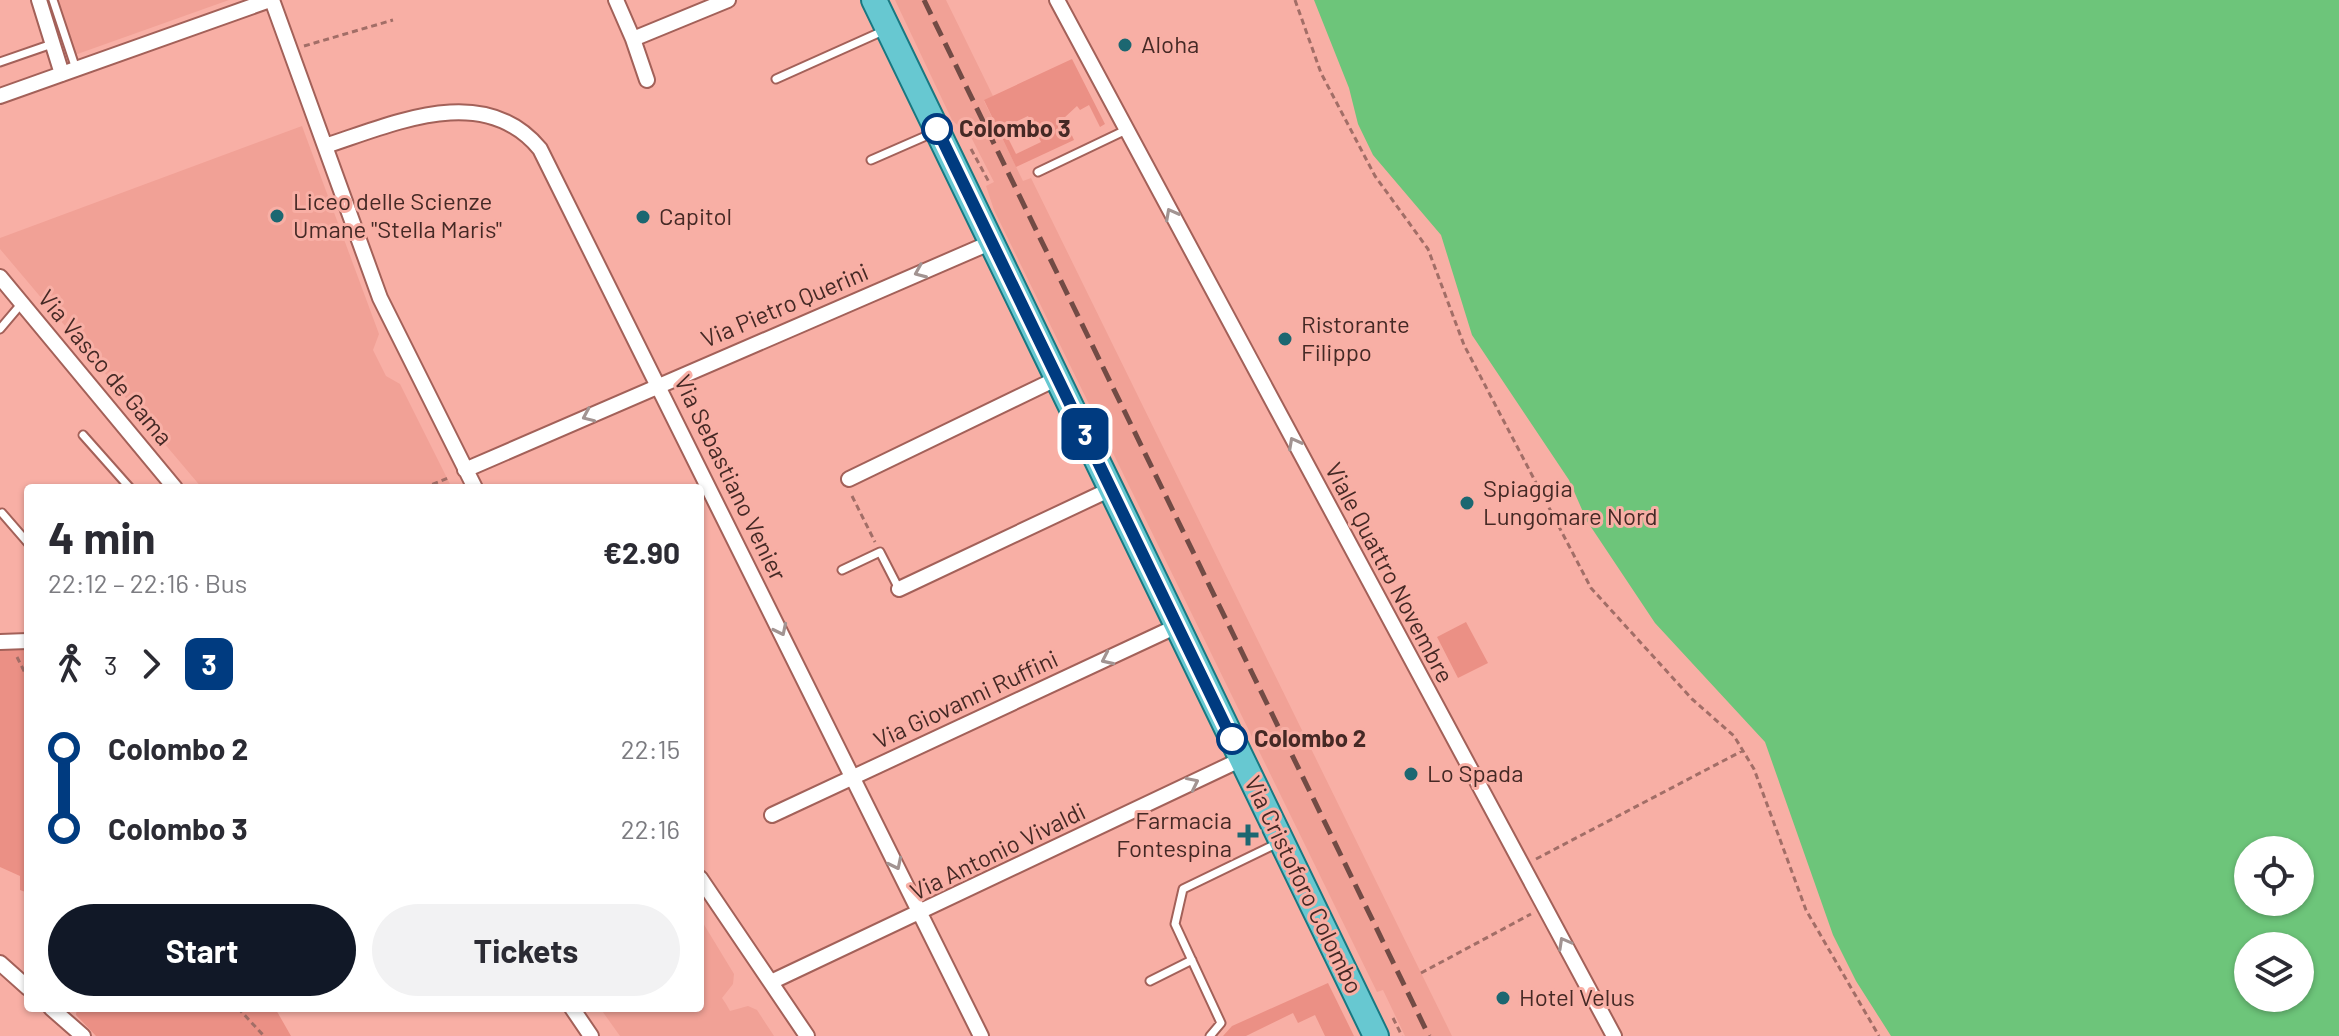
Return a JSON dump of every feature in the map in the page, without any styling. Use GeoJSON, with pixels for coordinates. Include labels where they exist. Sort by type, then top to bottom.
{"type":"FeatureCollection","features":[{"type":"Feature","properties":{"kind":"main road","name":"Via Cristoforo Colombo"},"geometry":{"type":"LineString","coordinates":[[874,0],[1376,1036]]}},
{"type":"Feature","properties":{"kind":"street"},"geometry":{"type":"LineString","coordinates":[[39,0],[69,71]]}},
{"type":"Feature","properties":{"kind":"street"},"geometry":{"type":"LineString","coordinates":[[0,96],[271,0],[380,298],[473,484]]}},
{"type":"Feature","properties":{"kind":"street"},"geometry":{"type":"LineString","coordinates":[[616,0],[647,80]]}},
{"type":"Feature","properties":{"kind":"street"},"geometry":{"type":"LineString","coordinates":[[633,39],[728,0]]}},
{"type":"Feature","properties":{"kind":"street","name":"Viale Quattro Novembre"},"geometry":{"type":"LineString","coordinates":[[1057,0],[1614,1036]]}},
{"type":"Feature","properties":{"kind":"street","name":"Via Sebastiano Venier"},"geometry":{"type":"LineString","coordinates":[[325,146],[437,113],[488,115],[521,129],[540,149],[981,1036]]}},
{"type":"Feature","properties":{"kind":"street","name":"Via Pietro Querini"},"geometry":{"type":"LineString","coordinates":[[465,470],[992,242]]}},
{"type":"Feature","properties":{"kind":"street","name":"Via Vasco de Gama"},"geometry":{"type":"LineString","coordinates":[[0,277],[172,484]]}},
{"type":"Feature","properties":{"kind":"street"},"geometry":{"type":"LineString","coordinates":[[849,479],[1058,378]]}},
{"type":"Feature","properties":{"kind":"street"},"geometry":{"type":"LineString","coordinates":[[899,589],[1111,489]]}},
{"type":"Feature","properties":{"kind":"street","name":"Via Giovanni Ruffini"},"geometry":{"type":"LineString","coordinates":[[772,815],[1177,626]]}},
{"type":"Feature","properties":{"kind":"street"},"geometry":{"type":"LineString","coordinates":[[0,642],[24,641]]}},
{"type":"Feature","properties":{"kind":"street","name":"Via Antonio Vivaldi"},"geometry":{"type":"LineString","coordinates":[[771,982],[921,914],[1242,759]]}},
{"type":"Feature","properties":{"kind":"street"},"geometry":{"type":"LineString","coordinates":[[704,884],[807,1036]]}},
{"type":"Feature","properties":{"kind":"street"},"geometry":{"type":"LineString","coordinates":[[0,963],[24,984]]}},
{"type":"Feature","properties":{"kind":"street"},"geometry":{"type":"LineString","coordinates":[[56,1012],[83,1036]]}},
{"type":"Feature","properties":{"kind":"street"},"geometry":{"type":"LineString","coordinates":[[575,1012],[591,1036]]}},
{"type":"Feature","properties":{"kind":"lane"},"geometry":{"type":"LineString","coordinates":[[53,0],[69,71]]}},
{"type":"Feature","properties":{"kind":"lane"},"geometry":{"type":"LineString","coordinates":[[776,79],[888,28]]}},
{"type":"Feature","properties":{"kind":"lane"},"geometry":{"type":"LineString","coordinates":[[0,62],[55,43]]}},
{"type":"Feature","properties":{"kind":"lane"},"geometry":{"type":"LineString","coordinates":[[1038,172],[1126,130]]}},
{"type":"Feature","properties":{"kind":"lane"},"geometry":{"type":"LineString","coordinates":[[871,160],[938,131]]}},
{"type":"Feature","properties":{"kind":"lane"},"geometry":{"type":"LineString","coordinates":[[0,329],[22,303]]}},
{"type":"Feature","properties":{"kind":"lane"},"geometry":{"type":"LineString","coordinates":[[83,435],[126,484]]}},
{"type":"Feature","properties":{"kind":"lane"},"geometry":{"type":"LineString","coordinates":[[2,513],[24,538]]}},
{"type":"Feature","properties":{"kind":"lane"},"geometry":{"type":"LineString","coordinates":[[842,570],[880,552],[899,589]]}},
{"type":"Feature","properties":{"kind":"lane"},"geometry":{"type":"LineString","coordinates":[[1210,1036],[1221,1023],[1175,924],[1183,889],[1282,841]]}},
{"type":"Feature","properties":{"kind":"lane"},"geometry":{"type":"LineString","coordinates":[[1150,981],[1192,960]]}},
{"type":"Feature","properties":{"kind":"path"},"geometry":{"type":"LineString","coordinates":[[1295,0],[1321,73],[1375,176],[1428,249],[1464,345],[1591,588],[1692,699],[1734,736],[1754,769],[1806,910],[1879,1036]]}},
{"type":"Feature","properties":{"kind":"path"},"geometry":{"type":"LineString","coordinates":[[290,50],[393,20]]}},
{"type":"Feature","properties":{"kind":"path"},"geometry":{"type":"LineString","coordinates":[[433,484],[448,478]]}},
{"type":"Feature","properties":{"kind":"path"},"geometry":{"type":"LineString","coordinates":[[852,496],[880,552]]}},
{"type":"Feature","properties":{"kind":"path"},"geometry":{"type":"LineString","coordinates":[[1536,859],[1743,750]]}},
{"type":"Feature","properties":{"kind":"path"},"geometry":{"type":"LineString","coordinates":[[1421,973],[1536,911]]}},
{"type":"Feature","properties":{"kind":"path"},"geometry":{"type":"LineString","coordinates":[[242,1012],[264,1036]]}},
{"type":"Feature","properties":{"kind":"shaded area"},"geometry":{"type":"Polygon","coordinates":[[[50,0],[229,0],[69,57],[50,0]]]}},
{"type":"Feature","properties":{"kind":"shaded area"},"geometry":{"type":"Polygon","coordinates":[[[895,0],[946,0],[993,96],[984,101],[1023,181],[1031,178],[1452,1036],[1405,1036],[1383,990],[1377,992],[994,210],[986,186],[994,182],[972,139],[952,120],[895,0]]]}},
{"type":"Feature","properties":{"kind":"shaded area"},"geometry":{"type":"Polygon","coordinates":[[[1314,0],[2339,0],[2339,1036],[1891,1036],[1856,981],[1833,935],[1765,742],[1655,623],[1587,521],[1569,480],[1472,335],[1441,235],[1373,155],[1358,124],[1349,88],[1314,0]]]}},
{"type":"Feature","properties":{"kind":"shaded area"},"geometry":{"type":"Polygon","coordinates":[[[1072,59],[1105,124],[1100,127],[1089,105],[1080,110],[1077,106],[1064,118],[1074,140],[1016,167],[984,100],[1072,59]],[[1028,116],[1003,128],[1016,154],[1041,142],[1028,116]]]}},
{"type":"Feature","properties":{"kind":"shaded area"},"geometry":{"type":"Polygon","coordinates":[[[302,126],[379,334],[373,350],[386,376],[400,384],[450,484],[199,484],[0,249],[0,238],[302,126]]]}},
{"type":"Feature","properties":{"kind":"shaded area"},"geometry":{"type":"Polygon","coordinates":[[[1466,622],[1488,663],[1458,678],[1437,637],[1466,622]]]}},
{"type":"Feature","properties":{"kind":"shaded area"},"geometry":{"type":"Polygon","coordinates":[[[22,647],[24,650],[24,892],[20,890],[20,876],[0,867],[0,649],[22,647]]]}},
{"type":"Feature","properties":{"kind":"shaded area"},"geometry":{"type":"Polygon","coordinates":[[[704,925],[734,974],[733,984],[722,998],[730,1011],[748,1006],[757,1010],[774,1036],[620,1036],[603,1012],[704,1012],[704,925]]]}},
{"type":"Feature","properties":{"kind":"shaded area"},"geometry":{"type":"Polygon","coordinates":[[[1328,983],[1354,1036],[1325,1036],[1315,1015],[1298,1023],[1293,1013],[1246,1036],[1223,1036],[1232,1026],[1328,983]]]}},
{"type":"Feature","properties":{"kind":"shaded area"},"geometry":{"type":"Polygon","coordinates":[[[76,1012],[277,1012],[291,1036],[96,1036],[76,1012]]]}},
{"type":"Feature","properties":{"kind":"railway"},"geometry":{"type":"LineString","coordinates":[[924,0],[1429,1036]]}},
{"type":"Feature","properties":{"kind":"bus line","name":"3"},"geometry":{"type":"LineString","coordinates":[[937,129],[1232,739]]}},
{"type":"Feature","properties":{"kind":"place","name":"Aloha"},"geometry":{"type":"Point","coordinates":[1125,45]}},
{"type":"Feature","properties":{"kind":"place","name":"Colombo 3"},"geometry":{"type":"Point","coordinates":[937,129]}},
{"type":"Feature","properties":{"kind":"place","name":"Liceo delle Scienze Umane \"Stella Maris\""},"geometry":{"type":"Point","coordinates":[277,216]}},
{"type":"Feature","properties":{"kind":"place","name":"Capitol"},"geometry":{"type":"Point","coordinates":[643,217]}},
{"type":"Feature","properties":{"kind":"place","name":"Ristorante Filippo"},"geometry":{"type":"Point","coordinates":[1285,339]}},
{"type":"Feature","properties":{"kind":"place","name":"Spiaggia Lungomare Nord"},"geometry":{"type":"Point","coordinates":[1467,503]}},
{"type":"Feature","properties":{"kind":"place","name":"Colombo 2"},"geometry":{"type":"Point","coordinates":[1232,739]}},
{"type":"Feature","properties":{"kind":"place","name":"Lo Spada"},"geometry":{"type":"Point","coordinates":[1411,774]}},
{"type":"Feature","properties":{"kind":"place","name":"Farmacia Fontespina"},"geometry":{"type":"Point","coordinates":[1248,835]}},
{"type":"Feature","properties":{"kind":"place","name":"Hotel Velus"},"geometry":{"type":"Point","coordinates":[1503,998]}}]}
